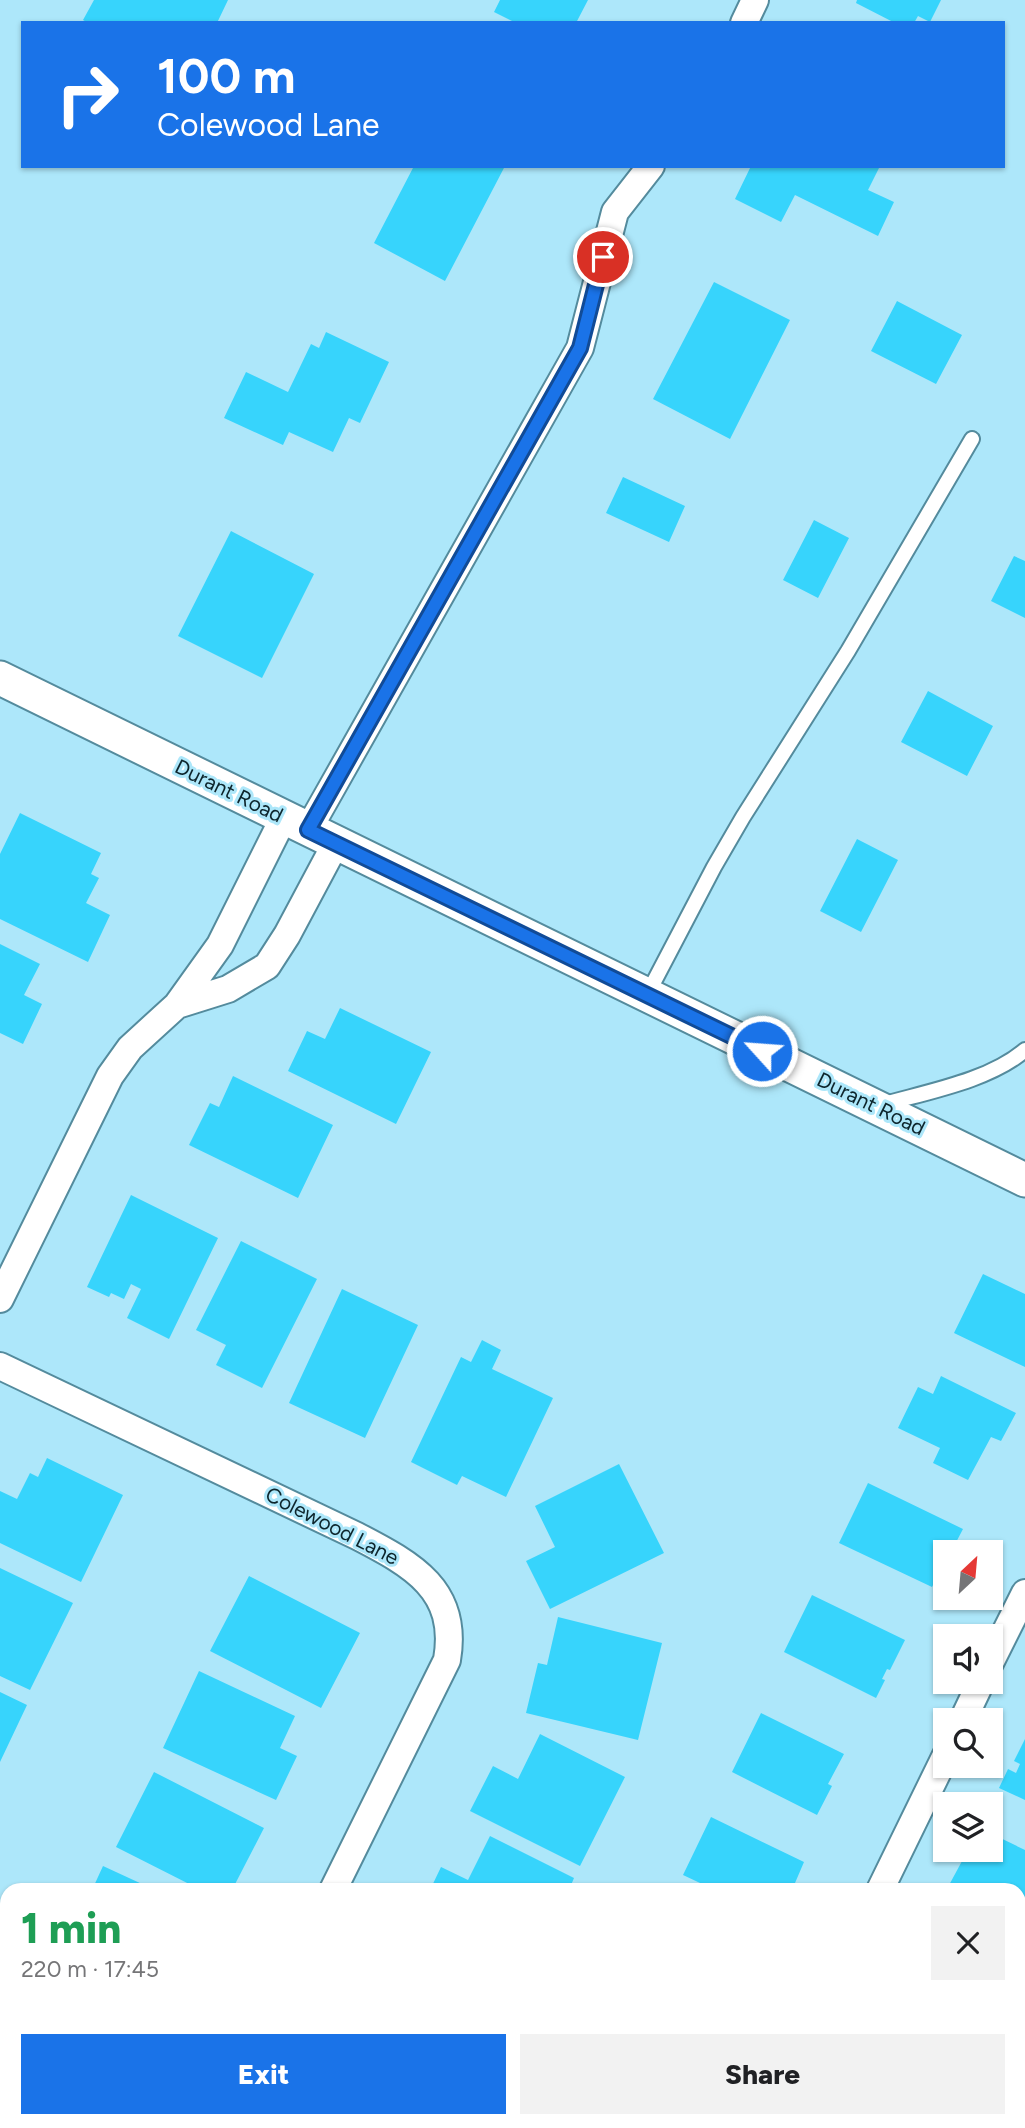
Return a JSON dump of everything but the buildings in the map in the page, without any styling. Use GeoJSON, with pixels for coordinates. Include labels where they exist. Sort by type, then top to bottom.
{"type":"FeatureCollection","features":[{"type":"Feature","properties":{"kind":"street"},"geometry":{"type":"LineString","coordinates":[[745,21],[755,0]]}},
{"type":"Feature","properties":{"kind":"street"},"geometry":{"type":"LineString","coordinates":[[0,1299],[110,1076],[130,1048],[177,1005],[220,944],[309,830],[580,348],[615,212],[649,168]]}},
{"type":"Feature","properties":{"kind":"street","name":"Durant Road"},"geometry":{"type":"LineString","coordinates":[[0,678],[1025,1180]]}},
{"type":"Feature","properties":{"kind":"street"},"geometry":{"type":"LineString","coordinates":[[177,1005],[228,989],[267,966],[287,935],[309,830]]}},
{"type":"Feature","properties":{"kind":"street","name":"Colewood Lane"},"geometry":{"type":"LineString","coordinates":[[0,1366],[357,1536],[404,1562],[432,1586],[443,1604],[448,1623],[450,1640],[447,1660],[336,1883]]}},
{"type":"Feature","properties":{"kind":"street"},"geometry":{"type":"LineString","coordinates":[[1003,1637],[1025,1592]]}},
{"type":"Feature","properties":{"kind":"street"},"geometry":{"type":"LineString","coordinates":[[883,1883],[934,1778]]}},
{"type":"Feature","properties":{"kind":"lane"},"geometry":{"type":"LineString","coordinates":[[647,995],[743,817],[848,651],[972,439]]}},
{"type":"Feature","properties":{"kind":"lane"},"geometry":{"type":"LineString","coordinates":[[876,1107],[983,1074],[1013,1060],[1025,1050]]}},
{"type":"Feature","properties":{"kind":"route"},"geometry":{"type":"LineString","coordinates":[[603,257],[580,348],[308,830],[762,1051]]}}]}
